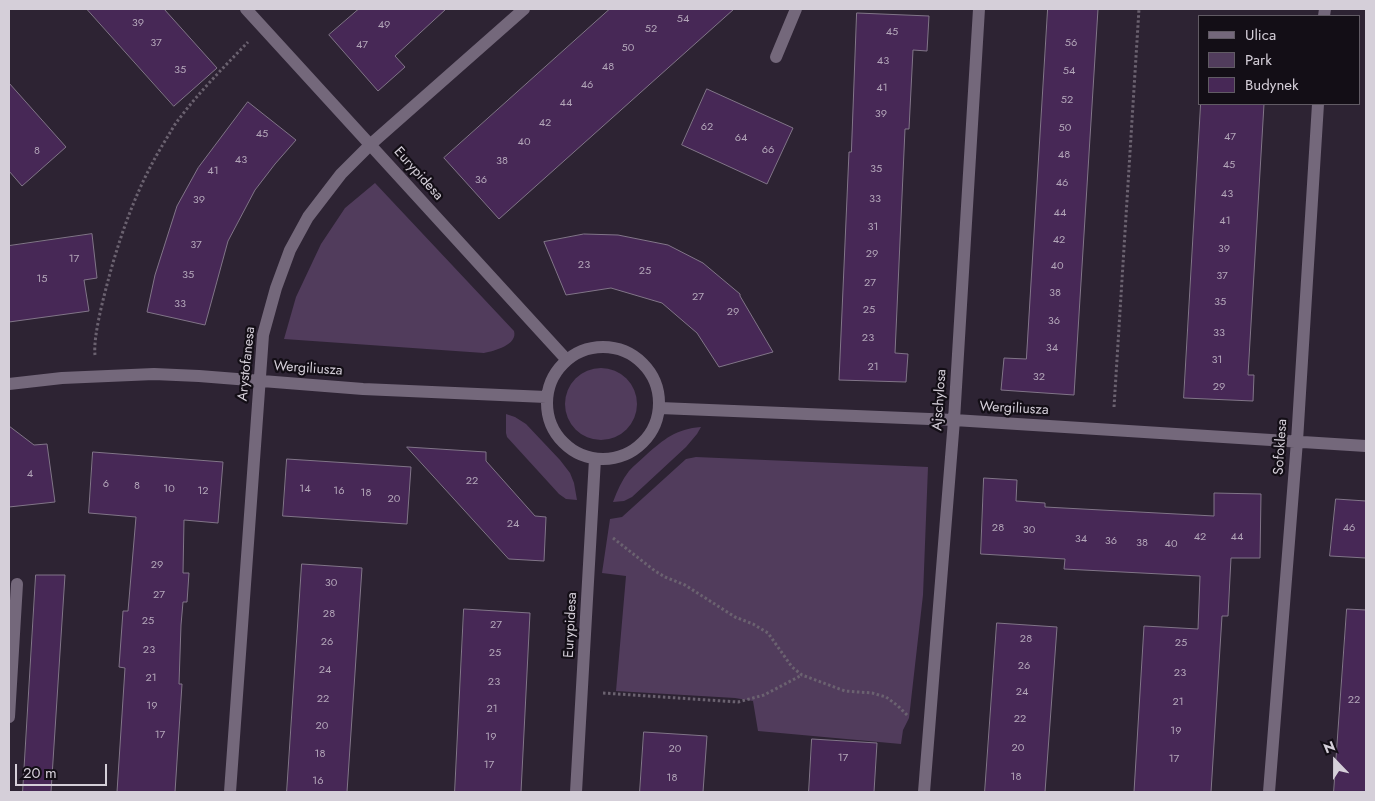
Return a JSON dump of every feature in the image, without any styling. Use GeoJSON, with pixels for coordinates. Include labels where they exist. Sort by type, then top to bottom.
{"type":"FeatureCollection","features":[{"type":"Feature","properties":{"kind":"street","name":"Eurypidesa"},"geometry":{"type":"LineString","coordinates":[[246,9],[566,359]]}},
{"type":"Feature","properties":{"kind":"street","name":"Arystofanesa"},"geometry":{"type":"LineString","coordinates":[[230,792],[263,335],[276,288],[290,250],[308,217],[341,174],[370,144],[524,9]]}},
{"type":"Feature","properties":{"kind":"street"},"geometry":{"type":"LineString","coordinates":[[776,57],[796,9]]}},
{"type":"Feature","properties":{"kind":"street","name":"Ajschylosa"},"geometry":{"type":"LineString","coordinates":[[924,792],[954,420],[979,9]]}},
{"type":"Feature","properties":{"kind":"street","name":"Sofoklesa"},"geometry":{"type":"LineString","coordinates":[[1269,792],[1296,441],[1318,105]]}},
{"type":"Feature","properties":{"kind":"street"},"geometry":{"type":"LineString","coordinates":[[608,346],[630,352],[647,366],[658,386],[660,408],[653,430],[638,448],[618,458],[595,459],[574,451],[556,436],[547,415],[546,397],[551,380],[557,369],[566,359],[586,349],[608,346]]}},
{"type":"Feature","properties":{"kind":"street","name":"Wergiliusza"},"geometry":{"type":"LineString","coordinates":[[9,384],[62,378],[154,374],[363,389],[546,397]]}},
{"type":"Feature","properties":{"kind":"street","name":"Wergiliusza"},"geometry":{"type":"LineString","coordinates":[[660,408],[954,420],[1366,446]]}},
{"type":"Feature","properties":{"kind":"street","name":"Eurypidesa"},"geometry":{"type":"LineString","coordinates":[[576,792],[595,459]]}},
{"type":"Feature","properties":{"kind":"street"},"geometry":{"type":"LineString","coordinates":[[9,717],[17,584]]}},
{"type":"Feature","properties":{"kind":"path"},"geometry":{"type":"LineString","coordinates":[[1113,430],[1139,9]]}},
{"type":"Feature","properties":{"kind":"path"},"geometry":{"type":"LineString","coordinates":[[98,376],[95,350],[105,291],[134,200],[153,160],[178,120],[208,84],[263,28]]}},
{"type":"Feature","properties":{"kind":"path"},"geometry":{"type":"LineString","coordinates":[[591,532],[609,535],[655,571],[685,585],[735,617],[754,624],[768,634],[792,667],[802,675],[845,691],[872,693],[886,697],[910,719],[930,720]]}},
{"type":"Feature","properties":{"kind":"path"},"geometry":{"type":"LineString","coordinates":[[582,692],[738,702],[764,696],[802,675]]}},
{"type":"Feature","properties":{"kind":"green space"},"geometry":{"type":"Polygon","coordinates":[[[375,183],[514,331],[514,336],[509,344],[484,353],[284,339],[296,297],[321,244],[345,208],[375,183]]]}},
{"type":"Feature","properties":{"kind":"green space"},"geometry":{"type":"Polygon","coordinates":[[[608,368],[627,378],[635,390],[637,404],[635,418],[627,430],[615,438],[594,440],[575,430],[567,418],[565,397],[575,378],[587,370],[608,368]]]}},
{"type":"Feature","properties":{"kind":"green space"},"geometry":{"type":"Polygon","coordinates":[[[506,414],[526,424],[560,460],[570,473],[577,500],[566,499],[559,494],[507,437],[506,414]]]}},
{"type":"Feature","properties":{"kind":"green space"},"geometry":{"type":"Polygon","coordinates":[[[701,427],[686,447],[632,497],[624,501],[613,502],[629,471],[653,449],[677,433],[701,427]]]}},
{"type":"Feature","properties":{"kind":"green space"},"geometry":{"type":"Polygon","coordinates":[[[696,457],[928,467],[923,595],[909,718],[903,730],[901,744],[758,731],[753,701],[735,698],[616,691],[626,576],[602,573],[610,519],[622,517],[686,459],[696,457]]]}},
{"type":"Feature","properties":{"kind":"building"},"geometry":{"type":"Polygon","coordinates":[[[87,9],[164,9],[217,68],[174,106],[87,9]]]}},
{"type":"Feature","properties":{"kind":"building"},"geometry":{"type":"Polygon","coordinates":[[[359,9],[446,9],[395,56],[405,67],[378,91],[329,35],[359,9]]]}},
{"type":"Feature","properties":{"kind":"building"},"geometry":{"type":"Polygon","coordinates":[[[610,9],[734,9],[499,219],[444,158],[610,9]]]}},
{"type":"Feature","properties":{"kind":"building"},"geometry":{"type":"Polygon","coordinates":[[[1048,9],[1098,9],[1074,395],[1001,390],[1004,358],[1026,359],[1048,9]]]}},
{"type":"Feature","properties":{"kind":"building"},"geometry":{"type":"Polygon","coordinates":[[[857,13],[929,16],[927,51],[913,50],[909,129],[905,129],[895,353],[908,354],[906,382],[839,380],[857,13]]]}},
{"type":"Feature","properties":{"kind":"building"},"geometry":{"type":"Polygon","coordinates":[[[9,83],[66,147],[22,186],[9,171],[9,83]]]}},
{"type":"Feature","properties":{"kind":"building"},"geometry":{"type":"Polygon","coordinates":[[[707,89],[793,128],[767,184],[682,145],[707,89]]]}},
{"type":"Feature","properties":{"kind":"building"},"geometry":{"type":"Polygon","coordinates":[[[248,102],[296,140],[255,190],[228,241],[205,325],[147,312],[155,275],[177,206],[198,168],[248,102]]]}},
{"type":"Feature","properties":{"kind":"building"},"geometry":{"type":"Polygon","coordinates":[[[1201,105],[1264,105],[1248,375],[1254,375],[1253,401],[1184,398],[1201,105]]]}},
{"type":"Feature","properties":{"kind":"building"},"geometry":{"type":"Polygon","coordinates":[[[92,234],[97,278],[84,280],[89,311],[9,322],[9,246],[92,234]]]}},
{"type":"Feature","properties":{"kind":"building"},"geometry":{"type":"Polygon","coordinates":[[[584,234],[618,235],[668,245],[703,263],[740,294],[773,352],[719,367],[697,333],[662,303],[611,288],[566,295],[544,242],[584,234]]]}},
{"type":"Feature","properties":{"kind":"building"},"geometry":{"type":"Polygon","coordinates":[[[9,426],[34,445],[47,444],[55,502],[9,507],[9,426]]]}},
{"type":"Feature","properties":{"kind":"building"},"geometry":{"type":"Polygon","coordinates":[[[407,447],[486,452],[486,461],[535,516],[546,517],[544,561],[509,559],[407,447]]]}},
{"type":"Feature","properties":{"kind":"building"},"geometry":{"type":"Polygon","coordinates":[[[93,452],[223,462],[218,523],[184,520],[183,573],[189,573],[187,602],[183,602],[181,625],[179,684],[182,684],[175,792],[117,792],[125,668],[119,667],[123,611],[128,611],[136,517],[89,513],[93,452]]]}},
{"type":"Feature","properties":{"kind":"building"},"geometry":{"type":"Polygon","coordinates":[[[287,459],[411,467],[407,524],[283,516],[287,459]]]}},
{"type":"Feature","properties":{"kind":"building"},"geometry":{"type":"Polygon","coordinates":[[[984,478],[1017,480],[1016,501],[1045,503],[1045,507],[1214,516],[1214,493],[1261,494],[1260,558],[1231,558],[1228,616],[1222,616],[1211,792],[1134,792],[1144,626],[1198,629],[1200,576],[1064,569],[1065,559],[981,554],[984,478]]]}},
{"type":"Feature","properties":{"kind":"building"},"geometry":{"type":"Polygon","coordinates":[[[1336,499],[1366,501],[1366,558],[1330,556],[1336,499]]]}},
{"type":"Feature","properties":{"kind":"building"},"geometry":{"type":"Polygon","coordinates":[[[302,564],[362,568],[347,792],[287,792],[302,564]]]}},
{"type":"Feature","properties":{"kind":"building"},"geometry":{"type":"Polygon","coordinates":[[[36,575],[65,575],[51,792],[23,792],[36,575]]]}},
{"type":"Feature","properties":{"kind":"building"},"geometry":{"type":"Polygon","coordinates":[[[464,609],[530,613],[521,792],[455,792],[464,609]]]}},
{"type":"Feature","properties":{"kind":"building"},"geometry":{"type":"Polygon","coordinates":[[[1347,609],[1366,610],[1366,792],[1334,792],[1347,609]]]}},
{"type":"Feature","properties":{"kind":"building"},"geometry":{"type":"Polygon","coordinates":[[[997,623],[1057,627],[1045,792],[985,792],[997,623]]]}},
{"type":"Feature","properties":{"kind":"building"},"geometry":{"type":"Polygon","coordinates":[[[644,732],[707,736],[703,792],[640,792],[644,732]]]}},
{"type":"Feature","properties":{"kind":"building"},"geometry":{"type":"Polygon","coordinates":[[[812,739],[877,743],[874,792],[809,792],[812,739]]]}}]}
